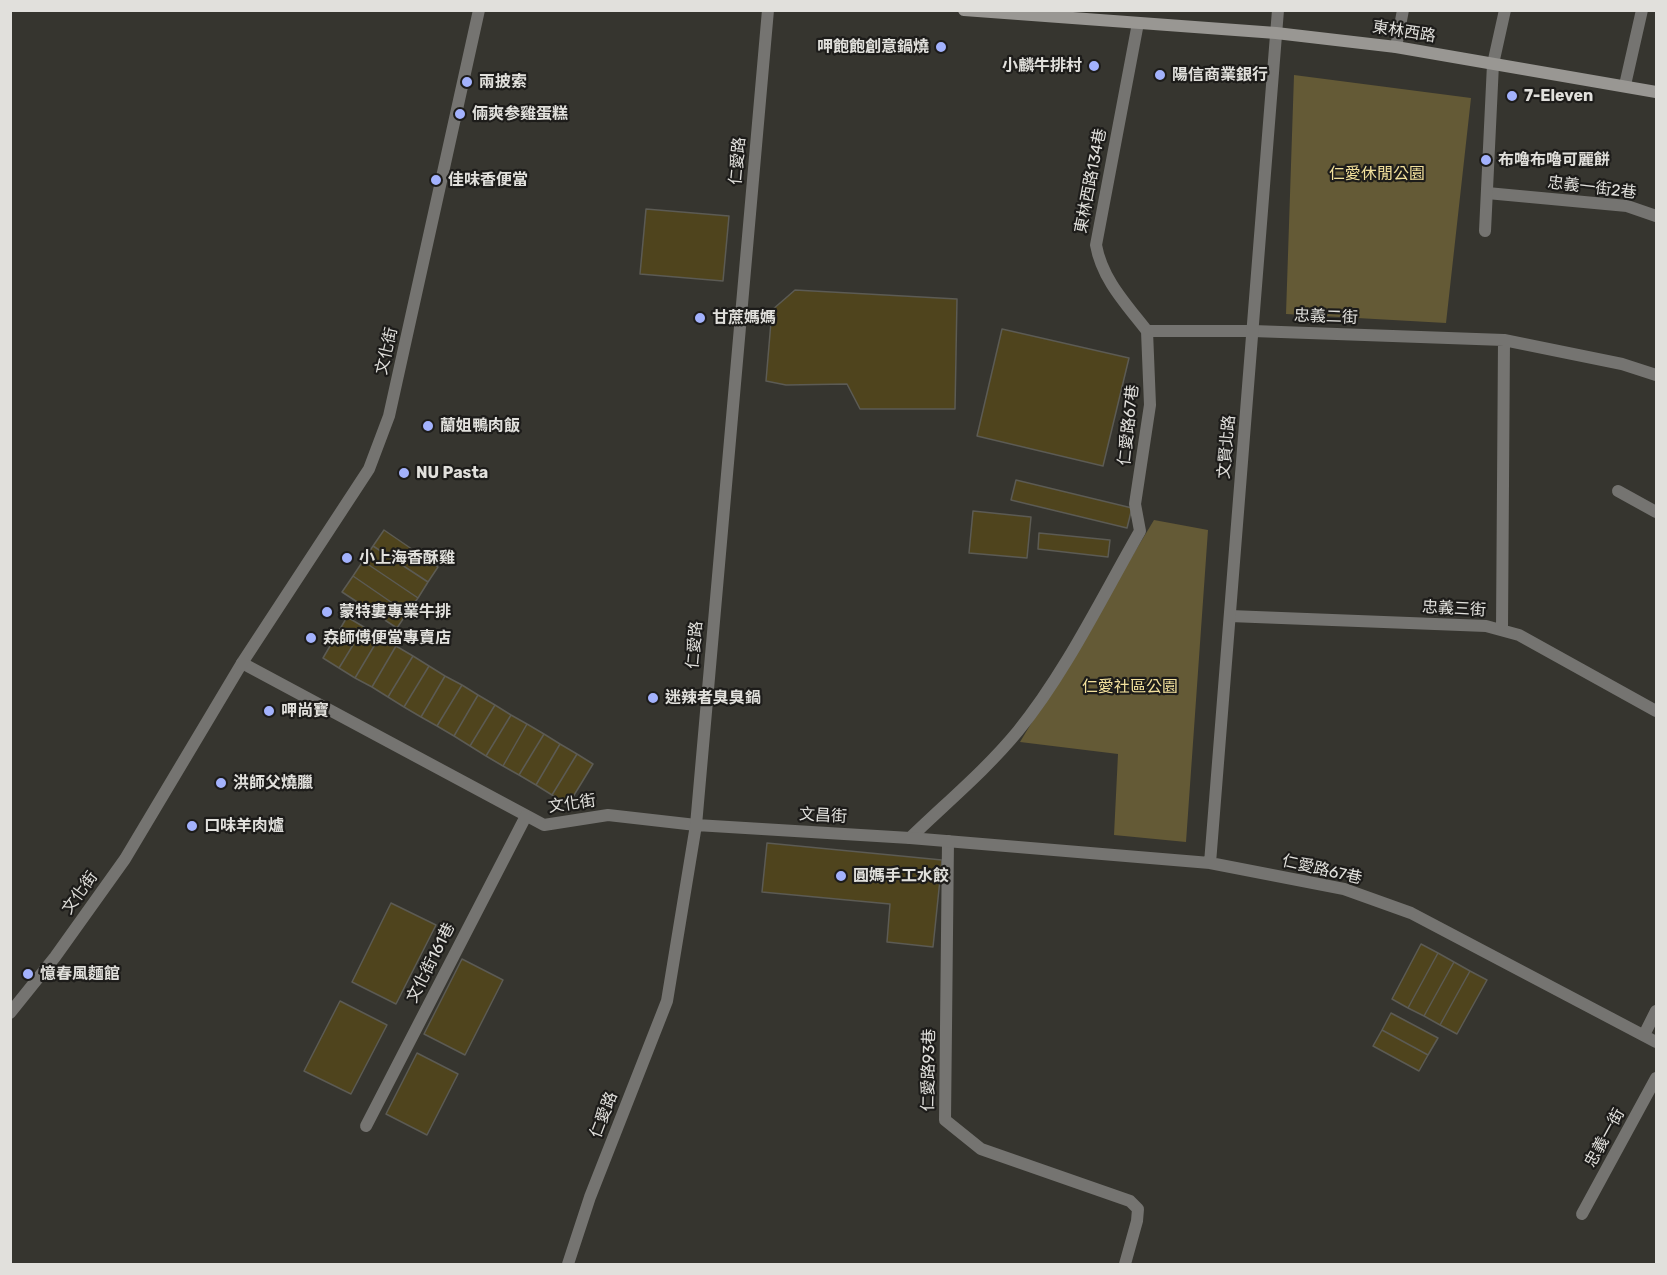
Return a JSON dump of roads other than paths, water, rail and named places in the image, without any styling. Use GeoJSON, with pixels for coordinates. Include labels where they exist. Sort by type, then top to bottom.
{"type":"FeatureCollection","features":[{"type":"Feature","properties":{"kind":"street","name":"文化街"},"geometry":{"type":"LineString","coordinates":[[10,1013],[55,957],[125,859],[242,663],[369,469],[390,416],[479,10]]}},
{"type":"Feature","properties":{"kind":"street","name":"仁愛路"},"geometry":{"type":"LineString","coordinates":[[568,1264],[590,1197],[667,1001],[696,825],[768,10]]}},
{"type":"Feature","properties":{"kind":"street","name":"東林西路"},"geometry":{"type":"LineString","coordinates":[[964,10],[1276,33],[1396,46],[1656,92]]}},
{"type":"Feature","properties":{"kind":"street","name":"文賢北路"},"geometry":{"type":"LineString","coordinates":[[1210,863],[1278,10]]}},
{"type":"Feature","properties":{"kind":"street"},"geometry":{"type":"LineString","coordinates":[[1396,46],[1403,10]]}},
{"type":"Feature","properties":{"kind":"street"},"geometry":{"type":"LineString","coordinates":[[1485,231],[1492,64],[1505,10]]}},
{"type":"Feature","properties":{"kind":"street"},"geometry":{"type":"LineString","coordinates":[[1625,85],[1642,10]]}},
{"type":"Feature","properties":{"kind":"street","name":"東林西路134巷"},"geometry":{"type":"LineString","coordinates":[[1138,23],[1096,245],[1099,261],[1114,290],[1147,331]]}},
{"type":"Feature","properties":{"kind":"street","name":"忠義一街2巷"},"geometry":{"type":"LineString","coordinates":[[1487,193],[1627,206],[1656,216]]}},
{"type":"Feature","properties":{"kind":"street","name":"忠義二街"},"geometry":{"type":"LineString","coordinates":[[1147,331],[1253,331],[1504,340],[1622,364],[1656,375]]}},
{"type":"Feature","properties":{"kind":"street","name":"仁愛路67巷"},"geometry":{"type":"LineString","coordinates":[[910,838],[993,759],[1019,730],[1049,687],[1140,531],[1135,504],[1150,405],[1147,331]]}},
{"type":"Feature","properties":{"kind":"street"},"geometry":{"type":"LineString","coordinates":[[1502,629],[1504,340]]}},
{"type":"Feature","properties":{"kind":"street"},"geometry":{"type":"LineString","coordinates":[[1618,491],[1656,512]]}},
{"type":"Feature","properties":{"kind":"street","name":"忠義三街"},"geometry":{"type":"LineString","coordinates":[[1230,616],[1486,626],[1502,629],[1519,635],[1656,711]]}},
{"type":"Feature","properties":{"kind":"street","name":"文化街"},"geometry":{"type":"LineString","coordinates":[[242,663],[544,825],[608,815],[696,825]]}},
{"type":"Feature","properties":{"kind":"street","name":"文化街161巷"},"geometry":{"type":"LineString","coordinates":[[366,1126],[526,816]]}},
{"type":"Feature","properties":{"kind":"street","name":"文昌街"},"geometry":{"type":"LineString","coordinates":[[696,825],[948,841]]}},
{"type":"Feature","properties":{"kind":"street","name":"仁愛路67巷"},"geometry":{"type":"LineString","coordinates":[[948,841],[1210,863],[1344,889],[1411,913],[1656,1042]]}},
{"type":"Feature","properties":{"kind":"street","name":"仁愛路93巷"},"geometry":{"type":"LineString","coordinates":[[948,841],[945,1120],[981,1149],[1130,1201],[1138,1209],[1125,1264]]}},
{"type":"Feature","properties":{"kind":"street"},"geometry":{"type":"LineString","coordinates":[[1644,1035],[1656,1011]]}},
{"type":"Feature","properties":{"kind":"street","name":"忠義一街"},"geometry":{"type":"LineString","coordinates":[[1582,1214],[1656,1078]]}},
{"type":"Feature","properties":{"kind":"place","name":"呷飽飽創意鍋燒"},"geometry":{"type":"Point","coordinates":[941,47]}},
{"type":"Feature","properties":{"kind":"place","name":"小麟牛排村"},"geometry":{"type":"Point","coordinates":[1094,66]}},
{"type":"Feature","properties":{"kind":"place","name":"陽信商業銀行"},"geometry":{"type":"Point","coordinates":[1160,75]}},
{"type":"Feature","properties":{"kind":"place","name":"兩披索"},"geometry":{"type":"Point","coordinates":[467,82]}},
{"type":"Feature","properties":{"kind":"place","name":"7-Eleven"},"geometry":{"type":"Point","coordinates":[1512,96]}},
{"type":"Feature","properties":{"kind":"place","name":"倆爽参雞蛋糕"},"geometry":{"type":"Point","coordinates":[460,114]}},
{"type":"Feature","properties":{"kind":"place","name":"布嚕布嚕可麗餅"},"geometry":{"type":"Point","coordinates":[1486,160]}},
{"type":"Feature","properties":{"kind":"place","name":"佳味香便當"},"geometry":{"type":"Point","coordinates":[436,180]}},
{"type":"Feature","properties":{"kind":"place","name":"甘蔗媽媽"},"geometry":{"type":"Point","coordinates":[700,318]}},
{"type":"Feature","properties":{"kind":"place","name":"蘭姐鴨肉飯"},"geometry":{"type":"Point","coordinates":[428,426]}},
{"type":"Feature","properties":{"kind":"place","name":"NU Pasta"},"geometry":{"type":"Point","coordinates":[404,473]}},
{"type":"Feature","properties":{"kind":"place","name":"小上海香酥雞"},"geometry":{"type":"Point","coordinates":[347,558]}},
{"type":"Feature","properties":{"kind":"place","name":"蒙特婁專業牛排"},"geometry":{"type":"Point","coordinates":[327,612]}},
{"type":"Feature","properties":{"kind":"place","name":"𡘙師傅便當專賣店"},"geometry":{"type":"Point","coordinates":[311,638]}},
{"type":"Feature","properties":{"kind":"place","name":"迷辣者臭臭鍋"},"geometry":{"type":"Point","coordinates":[653,698]}},
{"type":"Feature","properties":{"kind":"place","name":"呷尚寶"},"geometry":{"type":"Point","coordinates":[269,711]}},
{"type":"Feature","properties":{"kind":"place","name":"洪師父燒臘"},"geometry":{"type":"Point","coordinates":[221,783]}},
{"type":"Feature","properties":{"kind":"place","name":"口味羊肉爐"},"geometry":{"type":"Point","coordinates":[192,826]}},
{"type":"Feature","properties":{"kind":"place","name":"圓媽手工水餃"},"geometry":{"type":"Point","coordinates":[841,876]}},
{"type":"Feature","properties":{"kind":"place","name":"憶春風麵館"},"geometry":{"type":"Point","coordinates":[28,974]}},
{"type":"Feature","properties":{"kind":"park label","name":"仁愛休閒公園"},"geometry":{"type":"Point","coordinates":[1377,174]}},
{"type":"Feature","properties":{"kind":"park label","name":"仁愛社區公園"},"geometry":{"type":"Point","coordinates":[1130,687]}}]}
